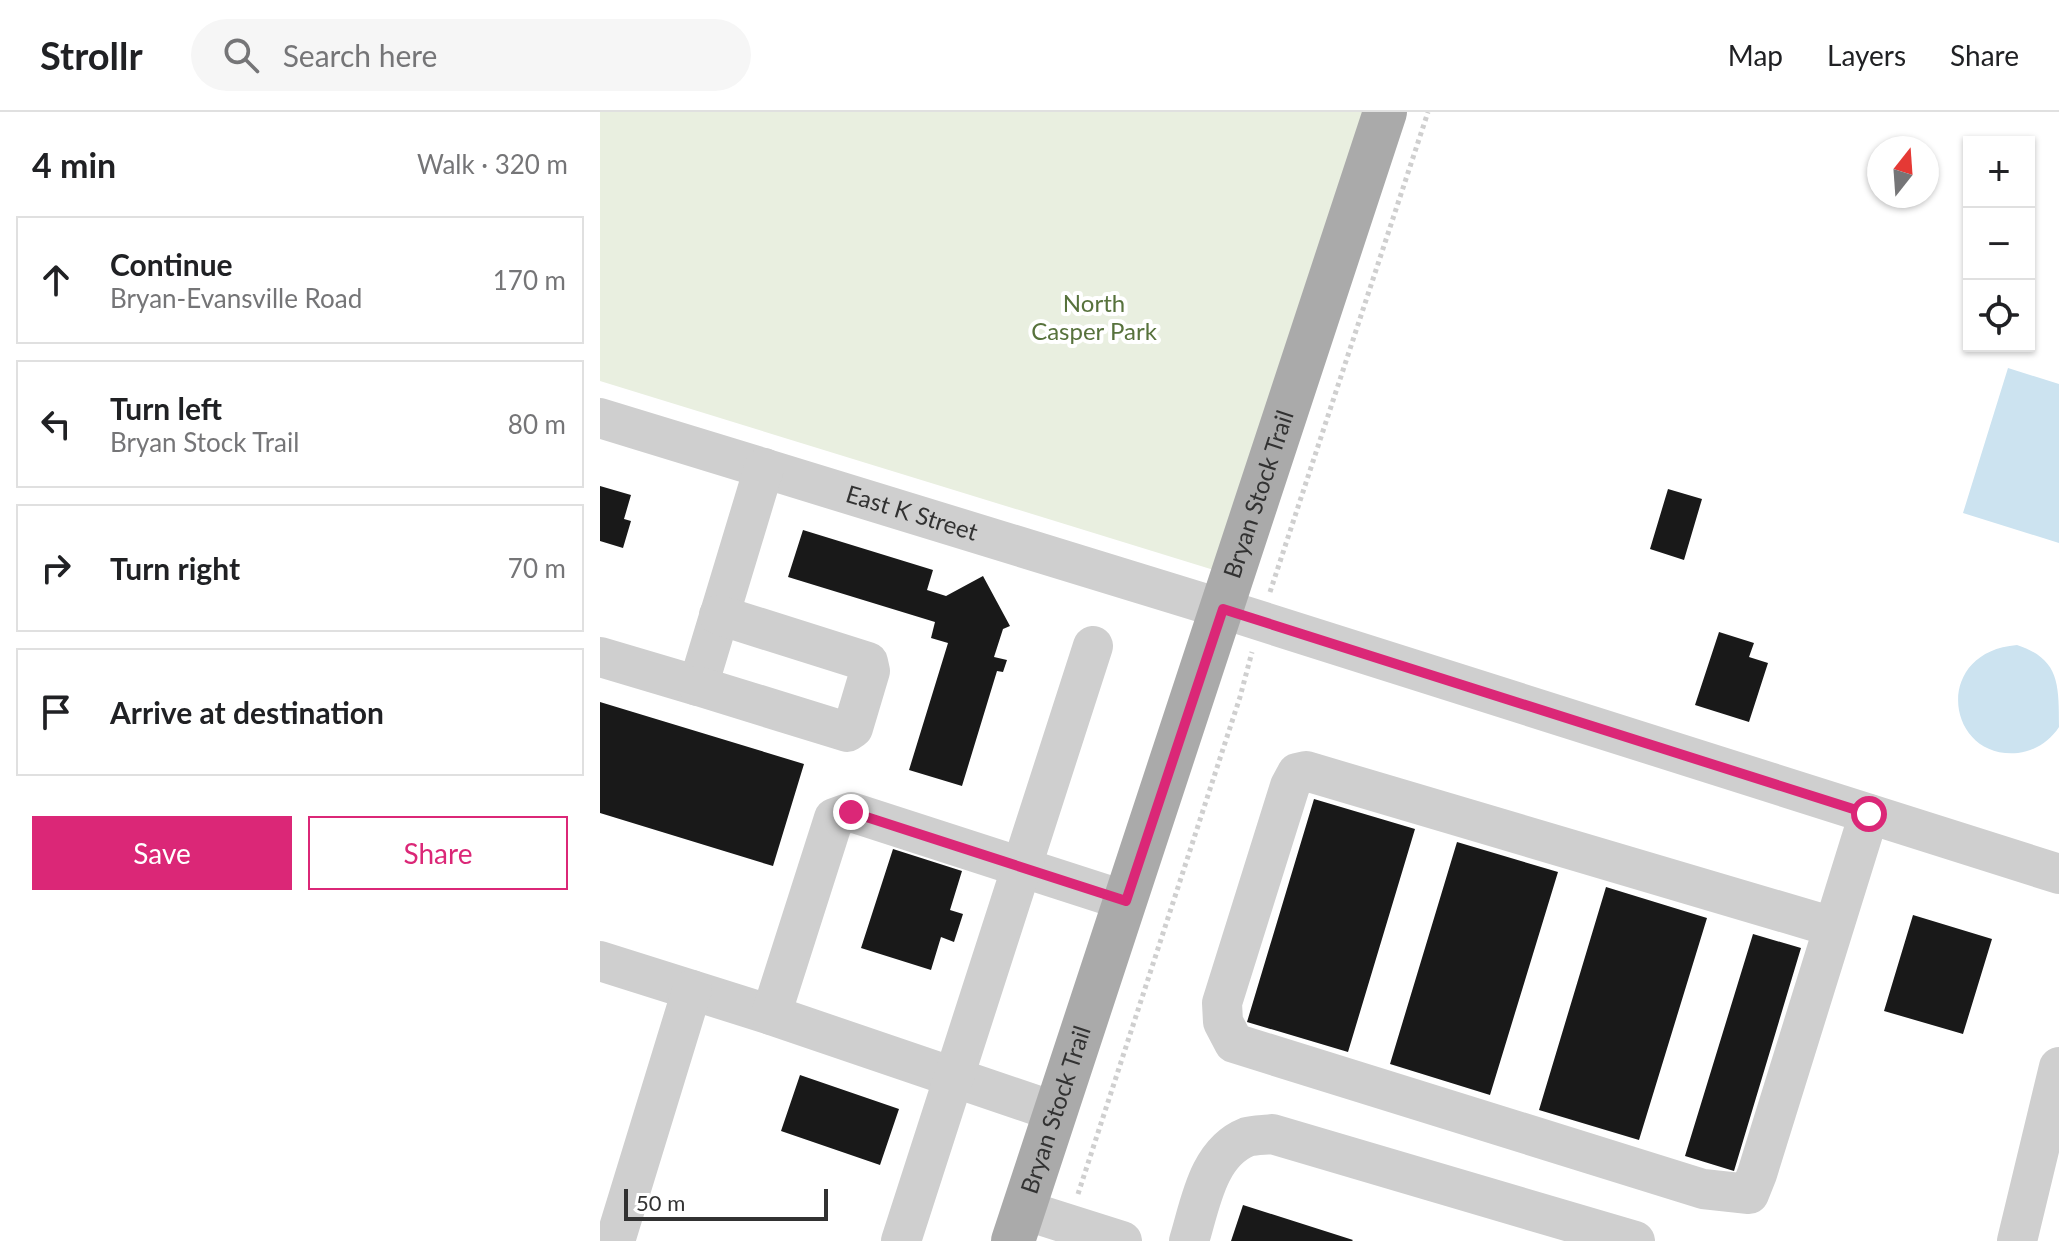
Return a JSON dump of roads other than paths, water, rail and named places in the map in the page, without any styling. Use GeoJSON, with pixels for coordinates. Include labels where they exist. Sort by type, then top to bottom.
{"type":"FeatureCollection","features":[{"type":"Feature","properties":{"kind":"main road","name":"Bryan Stock Trail"},"geometry":{"type":"LineString","coordinates":[[1018,1226],[1126,901],[1241,615],[1385,112]]}},
{"type":"Feature","properties":{"kind":"street","name":"East K Street"},"geometry":{"type":"LineString","coordinates":[[600,418],[1241,615],[2059,874]]}},
{"type":"Feature","properties":{"kind":"street"},"geometry":{"type":"LineString","coordinates":[[698,686],[764,468]]}},
{"type":"Feature","properties":{"kind":"street"},"geometry":{"type":"LineString","coordinates":[[600,657],[847,732],[853,728],[870,671],[868,662],[719,615]]}},
{"type":"Feature","properties":{"kind":"street"},"geometry":{"type":"LineString","coordinates":[[901,1241],[1093,646]]}},
{"type":"Feature","properties":{"kind":"street"},"geometry":{"type":"LineString","coordinates":[[1833,927],[1306,771],[1297,773],[1290,786],[1222,1003],[1223,1022],[1234,1043],[1703,1189],[1749,1194],[1869,814]]}},
{"type":"Feature","properties":{"kind":"street"},"geometry":{"type":"LineString","coordinates":[[771,1015],[834,818],[851,812],[1126,901]]}},
{"type":"Feature","properties":{"kind":"street"},"geometry":{"type":"LineString","coordinates":[[600,961],[771,1015],[1056,1112]]}},
{"type":"Feature","properties":{"kind":"street"},"geometry":{"type":"LineString","coordinates":[[615,1241],[692,990]]}},
{"type":"Feature","properties":{"kind":"street"},"geometry":{"type":"LineString","coordinates":[[2017,1241],[2059,1067]]}},
{"type":"Feature","properties":{"kind":"street"},"geometry":{"type":"LineString","coordinates":[[1189,1241],[1210,1173],[1228,1151],[1247,1137],[1272,1134],[1635,1241]]}},
{"type":"Feature","properties":{"kind":"street"},"geometry":{"type":"LineString","coordinates":[[1018,1226],[1068,1225],[1122,1241]]}},
{"type":"Feature","properties":{"kind":"water"},"geometry":{"type":"Polygon","coordinates":[[[2008,368],[2059,384],[2059,543],[1963,513],[2008,368]]]}},
{"type":"Feature","properties":{"kind":"water"},"geometry":{"type":"Polygon","coordinates":[[[2017,645],[2049,665],[2057,685],[2059,727],[2036,748],[2018,753],[1994,751],[1975,740],[1963,724],[1958,704],[1961,684],[1971,666],[1989,652],[2017,645]]]}},
{"type":"Feature","properties":{"kind":"park label","name":"North Casper Park"},"geometry":{"type":"Point","coordinates":[1094,318]}}]}
